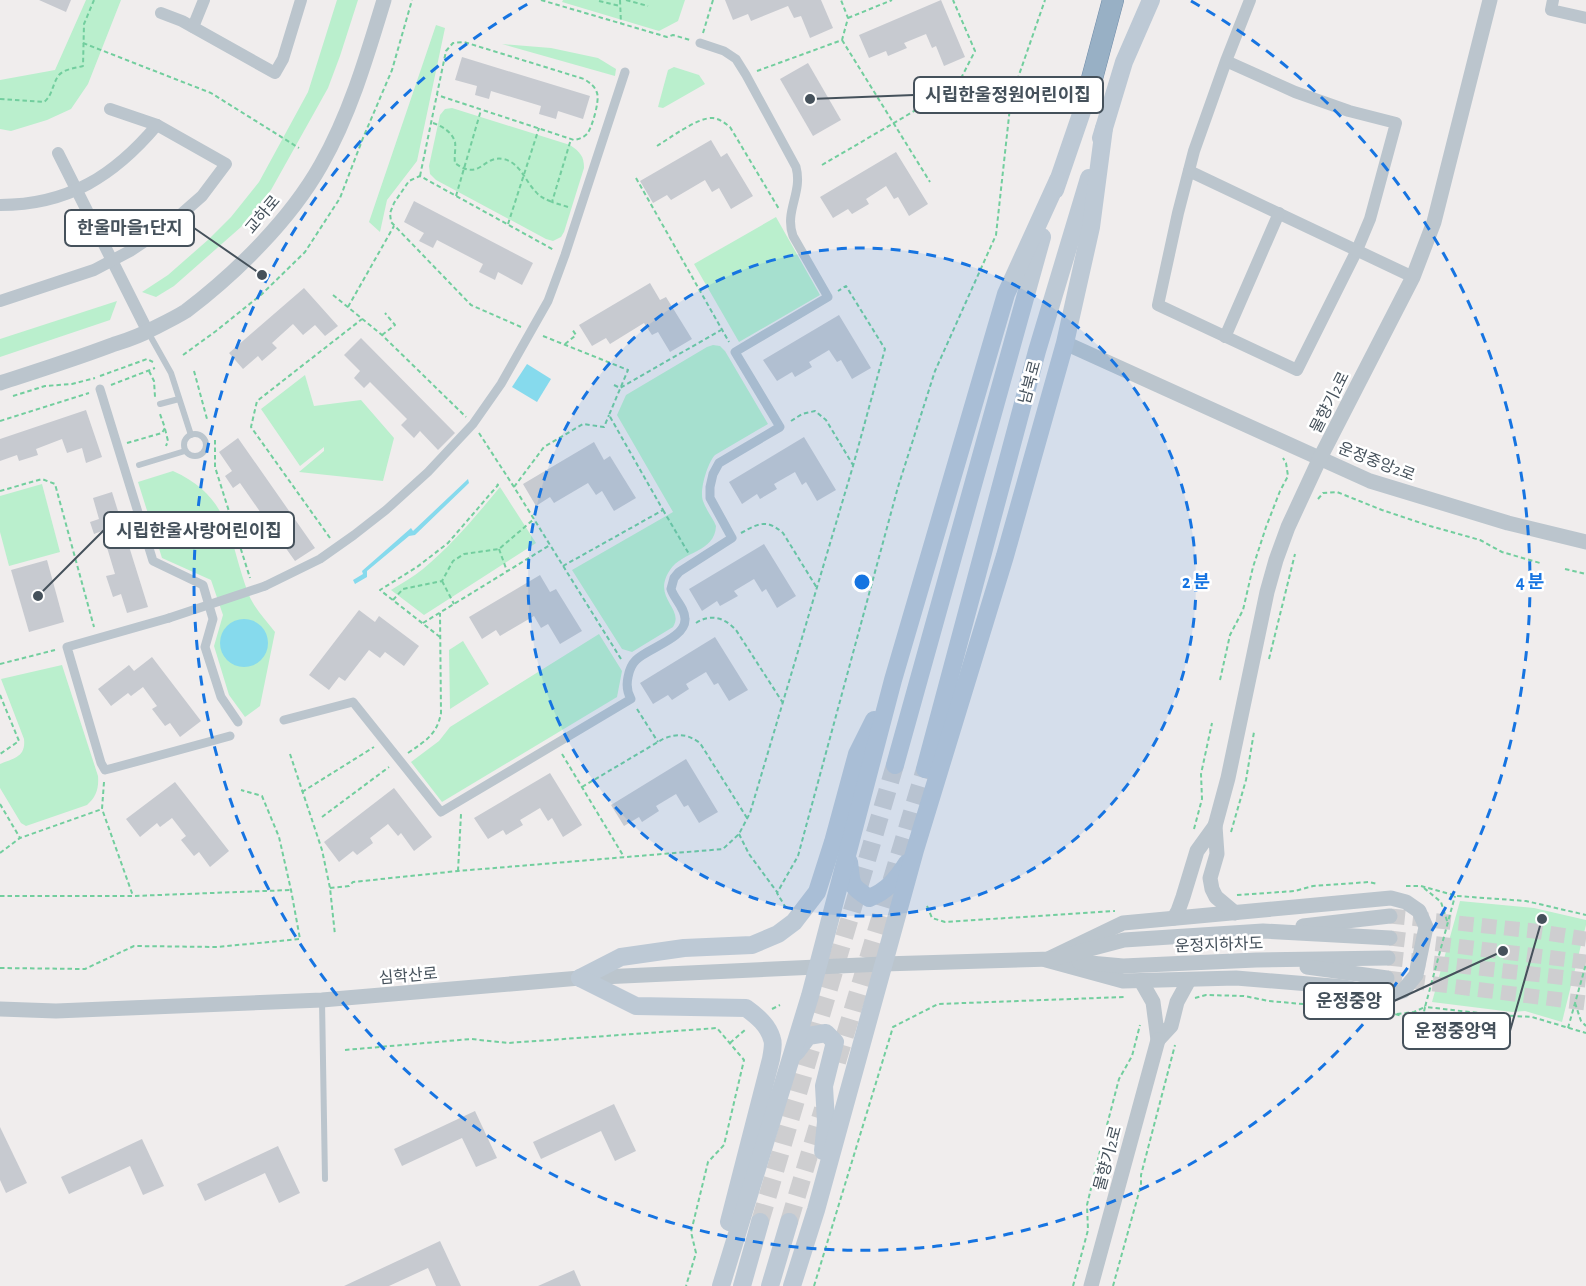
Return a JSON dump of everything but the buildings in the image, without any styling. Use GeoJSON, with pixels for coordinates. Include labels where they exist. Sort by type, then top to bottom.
{"type":"FeatureCollection","features":[{"type":"Feature","properties":{"kind":"highway"},"geometry":{"type":"LineString","coordinates":[[1086,101],[1113,0]]}},
{"type":"Feature","properties":{"kind":"main road","name":"남북로"},"geometry":{"type":"LineString","coordinates":[[895,765],[1058,180],[1109,33],[1124,0]]}},
{"type":"Feature","properties":{"kind":"main road","name":"남북로"},"geometry":{"type":"LineString","coordinates":[[925,769],[1037,351],[1124,62],[1151,0]]}},
{"type":"Feature","properties":{"kind":"main road"},"geometry":{"type":"LineString","coordinates":[[792,1286],[821,1191],[915,850],[1005,556],[1065,343],[1091,227],[1104,128]]}},
{"type":"Feature","properties":{"kind":"main road"},"geometry":{"type":"LineString","coordinates":[[721,1286],[818,967],[893,680],[1006,294],[1058,180]]}},
{"type":"Feature","properties":{"kind":"main road"},"geometry":{"type":"LineString","coordinates":[[580,978],[621,957],[684,948],[752,945],[778,934],[794,922],[817,892],[857,754],[893,680]]}},
{"type":"Feature","properties":{"kind":"main road"},"geometry":{"type":"LineString","coordinates":[[848,851],[851,882],[854,888],[869,898],[881,893],[899,876],[915,850]]}},
{"type":"Feature","properties":{"kind":"main road"},"geometry":{"type":"LineString","coordinates":[[580,978],[636,1006],[746,1008],[759,1017],[773,1040],[771,1059],[719,1257],[715,1286]]}},
{"type":"Feature","properties":{"kind":"main road"},"geometry":{"type":"LineString","coordinates":[[790,1060],[808,1036],[826,1033],[835,1042],[824,1086],[826,1122],[821,1191]]}},
{"type":"Feature","properties":{"kind":"main road"},"geometry":{"type":"LineString","coordinates":[[742,1286],[760,1222]]}},
{"type":"Feature","properties":{"kind":"main road"},"geometry":{"type":"LineString","coordinates":[[770,1286],[789,1222]]}},
{"type":"Feature","properties":{"kind":"street"},"geometry":{"type":"LineString","coordinates":[[193,27],[204,0]]}},
{"type":"Feature","properties":{"kind":"street"},"geometry":{"type":"LineString","coordinates":[[161,13],[182,21],[275,73],[283,59],[301,0]]}},
{"type":"Feature","properties":{"kind":"street","name":"교하로"},"geometry":{"type":"LineString","coordinates":[[0,383],[82,357],[147,332],[184,312],[248,257],[276,226],[321,165],[342,122],[361,74],[384,0]]}},
{"type":"Feature","properties":{"kind":"street"},"geometry":{"type":"LineString","coordinates":[[1226,61],[1295,92],[1349,111],[1396,123],[1370,219],[1297,370],[1158,305],[1194,152],[1226,61],[1250,0]]}},
{"type":"Feature","properties":{"kind":"street","name":"물향기2로"},"geometry":{"type":"LineString","coordinates":[[1215,826],[1228,778],[1267,592],[1276,560],[1288,527],[1320,458],[1413,277],[1434,222],[1490,0]]}},
{"type":"Feature","properties":{"kind":"street"},"geometry":{"type":"LineString","coordinates":[[1553,0],[1551,10],[1586,18]]}},
{"type":"Feature","properties":{"kind":"street"},"geometry":{"type":"LineString","coordinates":[[284,720],[353,702],[441,812],[631,699],[627,692],[629,672],[636,660],[678,634],[684,627],[683,611],[673,594],[671,583],[679,572],[732,538],[710,498],[713,474],[719,463],[780,427],[735,352],[828,297],[790,227],[798,188],[796,167],[736,59],[724,51],[700,43]]}},
{"type":"Feature","properties":{"kind":"street"},"geometry":{"type":"LineString","coordinates":[[230,736],[105,770],[67,647],[169,618],[265,586],[320,559],[386,510],[428,472],[473,424],[501,384],[548,300],[625,72]]}},
{"type":"Feature","properties":{"kind":"street"},"geometry":{"type":"LineString","coordinates":[[0,301],[94,270],[130,251],[169,225],[202,196],[226,164],[157,125],[110,109]]}},
{"type":"Feature","properties":{"kind":"street"},"geometry":{"type":"LineString","coordinates":[[0,205],[58,198],[86,186],[112,169],[140,146],[157,125]]}},
{"type":"Feature","properties":{"kind":"street"},"geometry":{"type":"LineString","coordinates":[[58,153],[147,332]]}},
{"type":"Feature","properties":{"kind":"street"},"geometry":{"type":"LineString","coordinates":[[1189,171],[1413,277]]}},
{"type":"Feature","properties":{"kind":"street"},"geometry":{"type":"LineString","coordinates":[[1225,337],[1279,213]]}},
{"type":"Feature","properties":{"kind":"street","name":"운정중앙2로"},"geometry":{"type":"LineString","coordinates":[[1065,343],[1370,481],[1508,523],[1586,542]]}},
{"type":"Feature","properties":{"kind":"street"},"geometry":{"type":"LineString","coordinates":[[100,389],[153,561],[203,585],[213,619],[205,647],[221,697],[238,722]]}},
{"type":"Feature","properties":{"kind":"street"},"geometry":{"type":"LineString","coordinates":[[1215,826],[1218,854],[1210,878],[1212,890],[1216,897],[1235,913]]}},
{"type":"Feature","properties":{"kind":"street"},"geometry":{"type":"LineString","coordinates":[[1174,918],[1197,851],[1215,826]]}},
{"type":"Feature","properties":{"kind":"street"},"geometry":{"type":"LineString","coordinates":[[1391,898],[1406,902],[1419,911],[1426,927],[1416,975],[1403,991],[1388,996],[1345,987],[1236,978],[1123,981],[1049,960],[1123,923],[1391,898]]}},
{"type":"Feature","properties":{"kind":"street"},"geometry":{"type":"LineString","coordinates":[[1049,960],[1124,940],[1263,931],[1390,916]]}},
{"type":"Feature","properties":{"kind":"street"},"geometry":{"type":"LineString","coordinates":[[1263,931],[1390,938]]}},
{"type":"Feature","properties":{"kind":"street","name":"운정지하차도"},"geometry":{"type":"LineString","coordinates":[[1049,960],[1123,966],[1256,960],[1388,958]]}},
{"type":"Feature","properties":{"kind":"street","name":"심학산로"},"geometry":{"type":"LineString","coordinates":[[0,1010],[56,1011],[322,1000],[580,978],[883,964],[1049,960]]}},
{"type":"Feature","properties":{"kind":"street"},"geometry":{"type":"LineString","coordinates":[[1256,960],[1387,978]]}},
{"type":"Feature","properties":{"kind":"street"},"geometry":{"type":"LineString","coordinates":[[1158,1040],[1171,1026],[1177,1002],[1189,980]]}},
{"type":"Feature","properties":{"kind":"street"},"geometry":{"type":"LineString","coordinates":[[1141,981],[1153,1002],[1158,1040]]}},
{"type":"Feature","properties":{"kind":"street","name":"물향기2로"},"geometry":{"type":"LineString","coordinates":[[1091,1286],[1158,1040]]}},
{"type":"Feature","properties":{"kind":"lane"},"geometry":{"type":"LineString","coordinates":[[147,332],[171,373],[191,435]]}},
{"type":"Feature","properties":{"kind":"lane"},"geometry":{"type":"LineString","coordinates":[[159,406],[179,399]]}},
{"type":"Feature","properties":{"kind":"lane"},"geometry":{"type":"LineString","coordinates":[[191,435],[205,435],[206,451],[203,454],[196,457],[185,451],[185,441],[191,435]]}},
{"type":"Feature","properties":{"kind":"lane"},"geometry":{"type":"LineString","coordinates":[[140,465],[185,451]]}},
{"type":"Feature","properties":{"kind":"lane"},"geometry":{"type":"LineString","coordinates":[[322,1000],[325,1179]]}},
{"type":"Feature","properties":{"kind":"path"},"geometry":{"type":"LineString","coordinates":[[0,99],[44,102],[50,98],[59,75],[65,70],[83,66],[84,24],[94,0]]}},
{"type":"Feature","properties":{"kind":"path"},"geometry":{"type":"LineString","coordinates":[[541,0],[667,37],[673,35],[700,43],[713,0]]}},
{"type":"Feature","properties":{"kind":"path"},"geometry":{"type":"LineString","coordinates":[[620,0],[621,24]]}},
{"type":"Feature","properties":{"kind":"path"},"geometry":{"type":"LineString","coordinates":[[626,0],[648,6]]}},
{"type":"Feature","properties":{"kind":"path"},"geometry":{"type":"LineString","coordinates":[[841,0],[848,18],[842,40],[930,182]]}},
{"type":"Feature","properties":{"kind":"path"},"geometry":{"type":"LineString","coordinates":[[848,18],[892,0]]}},
{"type":"Feature","properties":{"kind":"path"},"geometry":{"type":"LineString","coordinates":[[822,165],[957,86],[975,51],[953,0]]}},
{"type":"Feature","properties":{"kind":"path"},"geometry":{"type":"LineString","coordinates":[[777,893],[798,856],[898,487],[935,371],[996,235],[1011,98],[1045,0]]}},
{"type":"Feature","properties":{"kind":"path"},"geometry":{"type":"LineString","coordinates":[[599,1],[620,6]]}},
{"type":"Feature","properties":{"kind":"path"},"geometry":{"type":"LineString","coordinates":[[746,75],[842,40]]}},
{"type":"Feature","properties":{"kind":"path"},"geometry":{"type":"LineString","coordinates":[[420,176],[437,95],[447,51],[453,43],[464,42],[584,79],[593,85],[598,94],[598,104],[588,134],[572,139],[437,95]]}},
{"type":"Feature","properties":{"kind":"path"},"geometry":{"type":"LineString","coordinates":[[83,43],[211,93],[299,148]]}},
{"type":"Feature","properties":{"kind":"path"},"geometry":{"type":"LineString","coordinates":[[456,196],[482,110]]}},
{"type":"Feature","properties":{"kind":"path"},"geometry":{"type":"LineString","coordinates":[[657,146],[701,120],[711,118],[721,120],[730,127],[790,227]]}},
{"type":"Feature","properties":{"kind":"path"},"geometry":{"type":"LineString","coordinates":[[431,123],[441,126],[449,133],[455,143],[455,163],[464,169],[471,170],[491,160],[503,158],[514,164],[524,174],[533,190],[542,198],[580,210]]}},
{"type":"Feature","properties":{"kind":"path"},"geometry":{"type":"LineString","coordinates":[[508,224],[539,128]]}},
{"type":"Feature","properties":{"kind":"path"},"geometry":{"type":"LineString","coordinates":[[552,202],[572,139]]}},
{"type":"Feature","properties":{"kind":"path"},"geometry":{"type":"LineString","coordinates":[[420,176],[565,255]]}},
{"type":"Feature","properties":{"kind":"path"},"geometry":{"type":"LineString","coordinates":[[420,176],[409,181],[394,203],[390,213],[391,222],[471,305],[628,370],[604,427],[583,424],[544,447],[514,487]]}},
{"type":"Feature","properties":{"kind":"path"},"geometry":{"type":"LineString","coordinates":[[636,178],[735,352]]}},
{"type":"Feature","properties":{"kind":"path"},"geometry":{"type":"LineString","coordinates":[[348,307],[394,226]]}},
{"type":"Feature","properties":{"kind":"path"},"geometry":{"type":"LineString","coordinates":[[330,888],[349,886],[353,882],[458,871],[723,849],[739,834],[747,818],[783,703],[885,349],[846,286],[828,297]]}},
{"type":"Feature","properties":{"kind":"path"},"geometry":{"type":"LineString","coordinates":[[333,295],[382,335],[473,424],[629,672]]}},
{"type":"Feature","properties":{"kind":"path"},"geometry":{"type":"LineString","coordinates":[[382,335],[394,325],[385,313]]}},
{"type":"Feature","properties":{"kind":"path"},"geometry":{"type":"LineString","coordinates":[[337,547],[251,427],[257,401],[362,319]]}},
{"type":"Feature","properties":{"kind":"path"},"geometry":{"type":"LineString","coordinates":[[565,344],[576,335],[572,329]]}},
{"type":"Feature","properties":{"kind":"path"},"geometry":{"type":"LineString","coordinates":[[620,388],[722,330]]}},
{"type":"Feature","properties":{"kind":"path"},"geometry":{"type":"LineString","coordinates":[[0,421],[100,389],[156,368],[153,362],[147,359],[72,384],[45,386],[11,396]]}},
{"type":"Feature","properties":{"kind":"path"},"geometry":{"type":"LineString","coordinates":[[149,371],[154,381],[155,397]]}},
{"type":"Feature","properties":{"kind":"path"},"geometry":{"type":"LineString","coordinates":[[194,371],[207,419]]}},
{"type":"Feature","properties":{"kind":"path"},"geometry":{"type":"LineString","coordinates":[[614,385],[620,388]]}},
{"type":"Feature","properties":{"kind":"path"},"geometry":{"type":"LineString","coordinates":[[159,406],[168,441],[166,446]]}},
{"type":"Feature","properties":{"kind":"path"},"geometry":{"type":"LineString","coordinates":[[780,427],[802,414],[815,411],[826,420],[853,466]]}},
{"type":"Feature","properties":{"kind":"path"},"geometry":{"type":"LineString","coordinates":[[609,415],[694,562]]}},
{"type":"Feature","properties":{"kind":"path"},"geometry":{"type":"LineString","coordinates":[[117,446],[162,434],[165,428]]}},
{"type":"Feature","properties":{"kind":"path"},"geometry":{"type":"LineString","coordinates":[[214,440],[215,467],[252,585]]}},
{"type":"Feature","properties":{"kind":"path"},"geometry":{"type":"LineString","coordinates":[[1220,680],[1230,634],[1243,610],[1266,526],[1288,476],[1286,463],[1280,455]]}},
{"type":"Feature","properties":{"kind":"path"},"geometry":{"type":"LineString","coordinates":[[0,491],[42,478],[55,484],[97,638]]}},
{"type":"Feature","properties":{"kind":"path"},"geometry":{"type":"LineString","coordinates":[[440,637],[380,590],[417,567],[448,543],[498,485],[496,483]]}},
{"type":"Feature","properties":{"kind":"path"},"geometry":{"type":"LineString","coordinates":[[1316,501],[1323,493],[1337,492],[1430,526],[1480,540],[1502,552],[1540,563]]}},
{"type":"Feature","properties":{"kind":"path"},"geometry":{"type":"LineString","coordinates":[[563,566],[663,510]]}},
{"type":"Feature","properties":{"kind":"path"},"geometry":{"type":"LineString","coordinates":[[393,600],[403,589],[442,581],[453,561],[464,554],[499,549],[534,519]]}},
{"type":"Feature","properties":{"kind":"path"},"geometry":{"type":"LineString","coordinates":[[732,538],[756,525],[765,523],[775,526],[783,533],[817,588]]}},
{"type":"Feature","properties":{"kind":"path"},"geometry":{"type":"LineString","coordinates":[[423,623],[550,544]]}},
{"type":"Feature","properties":{"kind":"path"},"geometry":{"type":"LineString","coordinates":[[499,549],[507,571]]}},
{"type":"Feature","properties":{"kind":"path"},"geometry":{"type":"LineString","coordinates":[[1269,659],[1296,552]]}},
{"type":"Feature","properties":{"kind":"path"},"geometry":{"type":"LineString","coordinates":[[1565,569],[1586,574]]}},
{"type":"Feature","properties":{"kind":"path"},"geometry":{"type":"LineString","coordinates":[[442,581],[454,604]]}},
{"type":"Feature","properties":{"kind":"path"},"geometry":{"type":"LineString","coordinates":[[322,818],[432,735],[439,724],[441,713],[440,613]]}},
{"type":"Feature","properties":{"kind":"path"},"geometry":{"type":"LineString","coordinates":[[678,634],[703,618],[712,617],[730,623],[783,703]]}},
{"type":"Feature","properties":{"kind":"path"},"geometry":{"type":"LineString","coordinates":[[0,664],[67,647]]}},
{"type":"Feature","properties":{"kind":"path"},"geometry":{"type":"LineString","coordinates":[[0,695],[19,741],[0,754]]}},
{"type":"Feature","properties":{"kind":"path"},"geometry":{"type":"LineString","coordinates":[[631,699],[658,742]]}},
{"type":"Feature","properties":{"kind":"path"},"geometry":{"type":"LineString","coordinates":[[1193,831],[1202,799],[1201,774],[1212,723]]}},
{"type":"Feature","properties":{"kind":"path"},"geometry":{"type":"LineString","coordinates":[[1231,832],[1246,780],[1255,725]]}},
{"type":"Feature","properties":{"kind":"path"},"geometry":{"type":"LineString","coordinates":[[582,787],[658,742],[671,736],[682,735],[692,737],[700,743],[747,818]]}},
{"type":"Feature","properties":{"kind":"path"},"geometry":{"type":"LineString","coordinates":[[302,792],[384,741]]}},
{"type":"Feature","properties":{"kind":"path"},"geometry":{"type":"LineString","coordinates":[[556,744],[624,857]]}},
{"type":"Feature","properties":{"kind":"path"},"geometry":{"type":"LineString","coordinates":[[290,754],[322,850],[330,888],[334,935]]}},
{"type":"Feature","properties":{"kind":"path"},"geometry":{"type":"LineString","coordinates":[[105,770],[102,809],[134,896]]}},
{"type":"Feature","properties":{"kind":"path"},"geometry":{"type":"LineString","coordinates":[[0,968],[85,969],[134,946],[217,947],[300,939],[279,837],[262,796],[241,790]]}},
{"type":"Feature","properties":{"kind":"path"},"geometry":{"type":"LineString","coordinates":[[458,871],[462,800]]}},
{"type":"Feature","properties":{"kind":"path"},"geometry":{"type":"LineString","coordinates":[[0,804],[20,838]]}},
{"type":"Feature","properties":{"kind":"path"},"geometry":{"type":"LineString","coordinates":[[0,853],[20,838],[102,809]]}},
{"type":"Feature","properties":{"kind":"path"},"geometry":{"type":"LineString","coordinates":[[739,834],[749,854],[777,893],[794,922]]}},
{"type":"Feature","properties":{"kind":"path"},"geometry":{"type":"LineString","coordinates":[[1236,895],[1294,891],[1313,886],[1369,882],[1380,884]]}},
{"type":"Feature","properties":{"kind":"path"},"geometry":{"type":"LineString","coordinates":[[1401,886],[1421,886],[1457,896],[1526,901],[1586,915]]}},
{"type":"Feature","properties":{"kind":"path"},"geometry":{"type":"LineString","coordinates":[[1421,886],[1441,902],[1448,924]]}},
{"type":"Feature","properties":{"kind":"path"},"geometry":{"type":"LineString","coordinates":[[0,896],[134,896],[291,890]]}},
{"type":"Feature","properties":{"kind":"path"},"geometry":{"type":"LineString","coordinates":[[927,906],[932,918],[945,922],[1121,910]]}},
{"type":"Feature","properties":{"kind":"path"},"geometry":{"type":"LineString","coordinates":[[1568,1028],[1586,964]]}},
{"type":"Feature","properties":{"kind":"path"},"geometry":{"type":"LineString","coordinates":[[1190,1000],[1206,995],[1244,996],[1314,1005],[1336,1004],[1379,1010],[1422,1021],[1425,1007],[1532,1017],[1586,1033]]}},
{"type":"Feature","properties":{"kind":"path"},"geometry":{"type":"LineString","coordinates":[[814,1286],[893,1027],[938,1004],[1132,996]]}},
{"type":"Feature","properties":{"kind":"path"},"geometry":{"type":"LineString","coordinates":[[1575,1004],[1581,1021],[1586,1026]]}},
{"type":"Feature","properties":{"kind":"path"},"geometry":{"type":"LineString","coordinates":[[730,1043],[759,1017]]}},
{"type":"Feature","properties":{"kind":"path"},"geometry":{"type":"LineString","coordinates":[[1107,1125],[1119,1079],[1132,1056],[1141,1023]]}},
{"type":"Feature","properties":{"kind":"path"},"geometry":{"type":"LineString","coordinates":[[345,1050],[471,1039],[508,1043],[717,1028],[744,1060],[724,1145],[708,1162],[691,1232],[696,1253],[686,1286]]}},
{"type":"Feature","properties":{"kind":"path"},"geometry":{"type":"LineString","coordinates":[[1113,1286],[1141,1185],[1141,1176],[1176,1041]]}},
{"type":"Feature","properties":{"kind":"path"},"geometry":{"type":"LineString","coordinates":[[1073,1286],[1088,1230],[1087,1205],[1100,1151]]}},
{"type":"Feature","properties":{"kind":"green space"},"geometry":{"type":"Polygon","coordinates":[[[86,0],[121,0],[88,84],[71,109],[47,120],[11,131],[0,129],[0,80],[55,70],[86,0]]]}},
{"type":"Feature","properties":{"kind":"green space"},"geometry":{"type":"Polygon","coordinates":[[[337,0],[358,0],[340,56],[328,88],[271,190],[241,227],[174,286],[156,297],[142,292],[168,275],[209,239],[231,217],[259,182],[308,92],[337,0]]]}},
{"type":"Feature","properties":{"kind":"green space"},"geometry":{"type":"Polygon","coordinates":[[[563,0],[685,0],[678,21],[659,31],[562,2],[563,0]]]}},
{"type":"Feature","properties":{"kind":"green space"},"geometry":{"type":"Polygon","coordinates":[[[436,25],[445,28],[417,161],[387,200],[380,232],[369,222],[436,25]]]}},
{"type":"Feature","properties":{"kind":"green space"},"geometry":{"type":"Polygon","coordinates":[[[502,44],[551,48],[598,58],[616,69],[615,76],[502,44]]]}},
{"type":"Feature","properties":{"kind":"green space"},"geometry":{"type":"Polygon","coordinates":[[[674,67],[699,75],[705,84],[663,108],[658,107],[668,70],[674,67]]]}},
{"type":"Feature","properties":{"kind":"green space"},"geometry":{"type":"Polygon","coordinates":[[[452,108],[570,145],[579,152],[584,168],[561,237],[553,241],[546,239],[436,180],[430,174],[429,166],[440,115],[445,109],[452,108]]]}},
{"type":"Feature","properties":{"kind":"green space"},"geometry":{"type":"Polygon","coordinates":[[[776,217],[820,295],[739,342],[694,264],[776,217]]]}},
{"type":"Feature","properties":{"kind":"green space"},"geometry":{"type":"Polygon","coordinates":[[[117,301],[110,320],[0,357],[0,339],[117,301]]]}},
{"type":"Feature","properties":{"kind":"green space"},"geometry":{"type":"Polygon","coordinates":[[[713,345],[720,346],[725,351],[768,424],[715,455],[712,459],[705,476],[702,496],[716,526],[714,535],[704,547],[675,564],[665,580],[666,595],[675,614],[676,620],[673,627],[632,652],[622,649],[572,570],[673,512],[617,415],[626,395],[713,345]]]}},
{"type":"Feature","properties":{"kind":"green space"},"geometry":{"type":"Polygon","coordinates":[[[305,375],[314,406],[361,400],[394,438],[383,481],[299,472],[324,451],[324,447],[300,466],[261,409],[305,375]]]}},
{"type":"Feature","properties":{"kind":"green space"},"geometry":{"type":"Polygon","coordinates":[[[173,471],[193,482],[218,508],[232,539],[251,600],[275,632],[260,706],[245,717],[229,695],[214,646],[223,615],[211,580],[162,558],[138,482],[173,471]]]}},
{"type":"Feature","properties":{"kind":"green space"},"geometry":{"type":"Polygon","coordinates":[[[42,484],[60,552],[9,566],[0,532],[0,496],[42,484]]]}},
{"type":"Feature","properties":{"kind":"green space"},"geometry":{"type":"Polygon","coordinates":[[[500,487],[536,543],[424,615],[391,590],[434,560],[500,487]]]}},
{"type":"Feature","properties":{"kind":"green space"},"geometry":{"type":"Polygon","coordinates":[[[599,634],[622,671],[617,697],[442,802],[411,762],[439,741],[450,727],[599,634]]]}},
{"type":"Feature","properties":{"kind":"green space"},"geometry":{"type":"Polygon","coordinates":[[[463,641],[489,684],[450,709],[449,650],[463,641]]]}},
{"type":"Feature","properties":{"kind":"green space"},"geometry":{"type":"Polygon","coordinates":[[[62,665],[98,776],[97,789],[95,796],[87,805],[26,826],[21,823],[0,788],[0,764],[18,756],[24,745],[24,739],[1,679],[62,665]]]}},
{"type":"Feature","properties":{"kind":"green space"},"geometry":{"type":"Polygon","coordinates":[[[1460,901],[1534,908],[1586,920],[1562,1022],[1525,1011],[1512,1012],[1432,1002],[1460,901]]]}},
{"type":"Feature","properties":{"kind":"water"},"geometry":{"type":"Polygon","coordinates":[[[527,364],[551,379],[537,402],[512,387],[527,364]]]}},
{"type":"Feature","properties":{"kind":"water"},"geometry":{"type":"Polygon","coordinates":[[[468,479],[469,483],[415,535],[409,536],[367,571],[367,577],[355,584],[353,580],[363,574],[362,571],[411,528],[413,531],[468,479]]]}},
{"type":"Feature","properties":{"kind":"water"},"geometry":{"type":"Polygon","coordinates":[[[239,619],[249,619],[261,626],[268,638],[268,648],[261,660],[249,667],[239,667],[224,656],[220,648],[220,638],[231,623],[239,619]]]}},
{"type":"Feature","properties":{"kind":"tunnel"},"geometry":{"type":"LineString","coordinates":[[760,1222],[895,765]]}},
{"type":"Feature","properties":{"kind":"tunnel"},"geometry":{"type":"LineString","coordinates":[[837,1062],[925,769]]}},
{"type":"Feature","properties":{"kind":"tunnel"},"geometry":{"type":"LineString","coordinates":[[1390,916],[1534,931],[1586,939]]}},
{"type":"Feature","properties":{"kind":"tunnel"},"geometry":{"type":"LineString","coordinates":[[1390,938],[1586,962]]}},
{"type":"Feature","properties":{"kind":"tunnel"},"geometry":{"type":"LineString","coordinates":[[1388,958],[1586,980]]}},
{"type":"Feature","properties":{"kind":"tunnel"},"geometry":{"type":"LineString","coordinates":[[1387,978],[1586,1003]]}},
{"type":"Feature","properties":{"kind":"tunnel"},"geometry":{"type":"LineString","coordinates":[[789,1222],[823,1109]]}},
{"type":"Feature","properties":{"kind":"place","name":"시립한울정원어린이집"},"geometry":{"type":"Point","coordinates":[810,99]}},
{"type":"Feature","properties":{"kind":"place","name":"한울마을1단지"},"geometry":{"type":"Point","coordinates":[262,275]}},
{"type":"Feature","properties":{"kind":"place","name":"시립한울사랑어린이집"},"geometry":{"type":"Point","coordinates":[38,596]}},
{"type":"Feature","properties":{"kind":"place","name":"운정중앙역"},"geometry":{"type":"Point","coordinates":[1542,919]}},
{"type":"Feature","properties":{"kind":"place","name":"운정중앙"},"geometry":{"type":"Point","coordinates":[1503,951]}}]}
